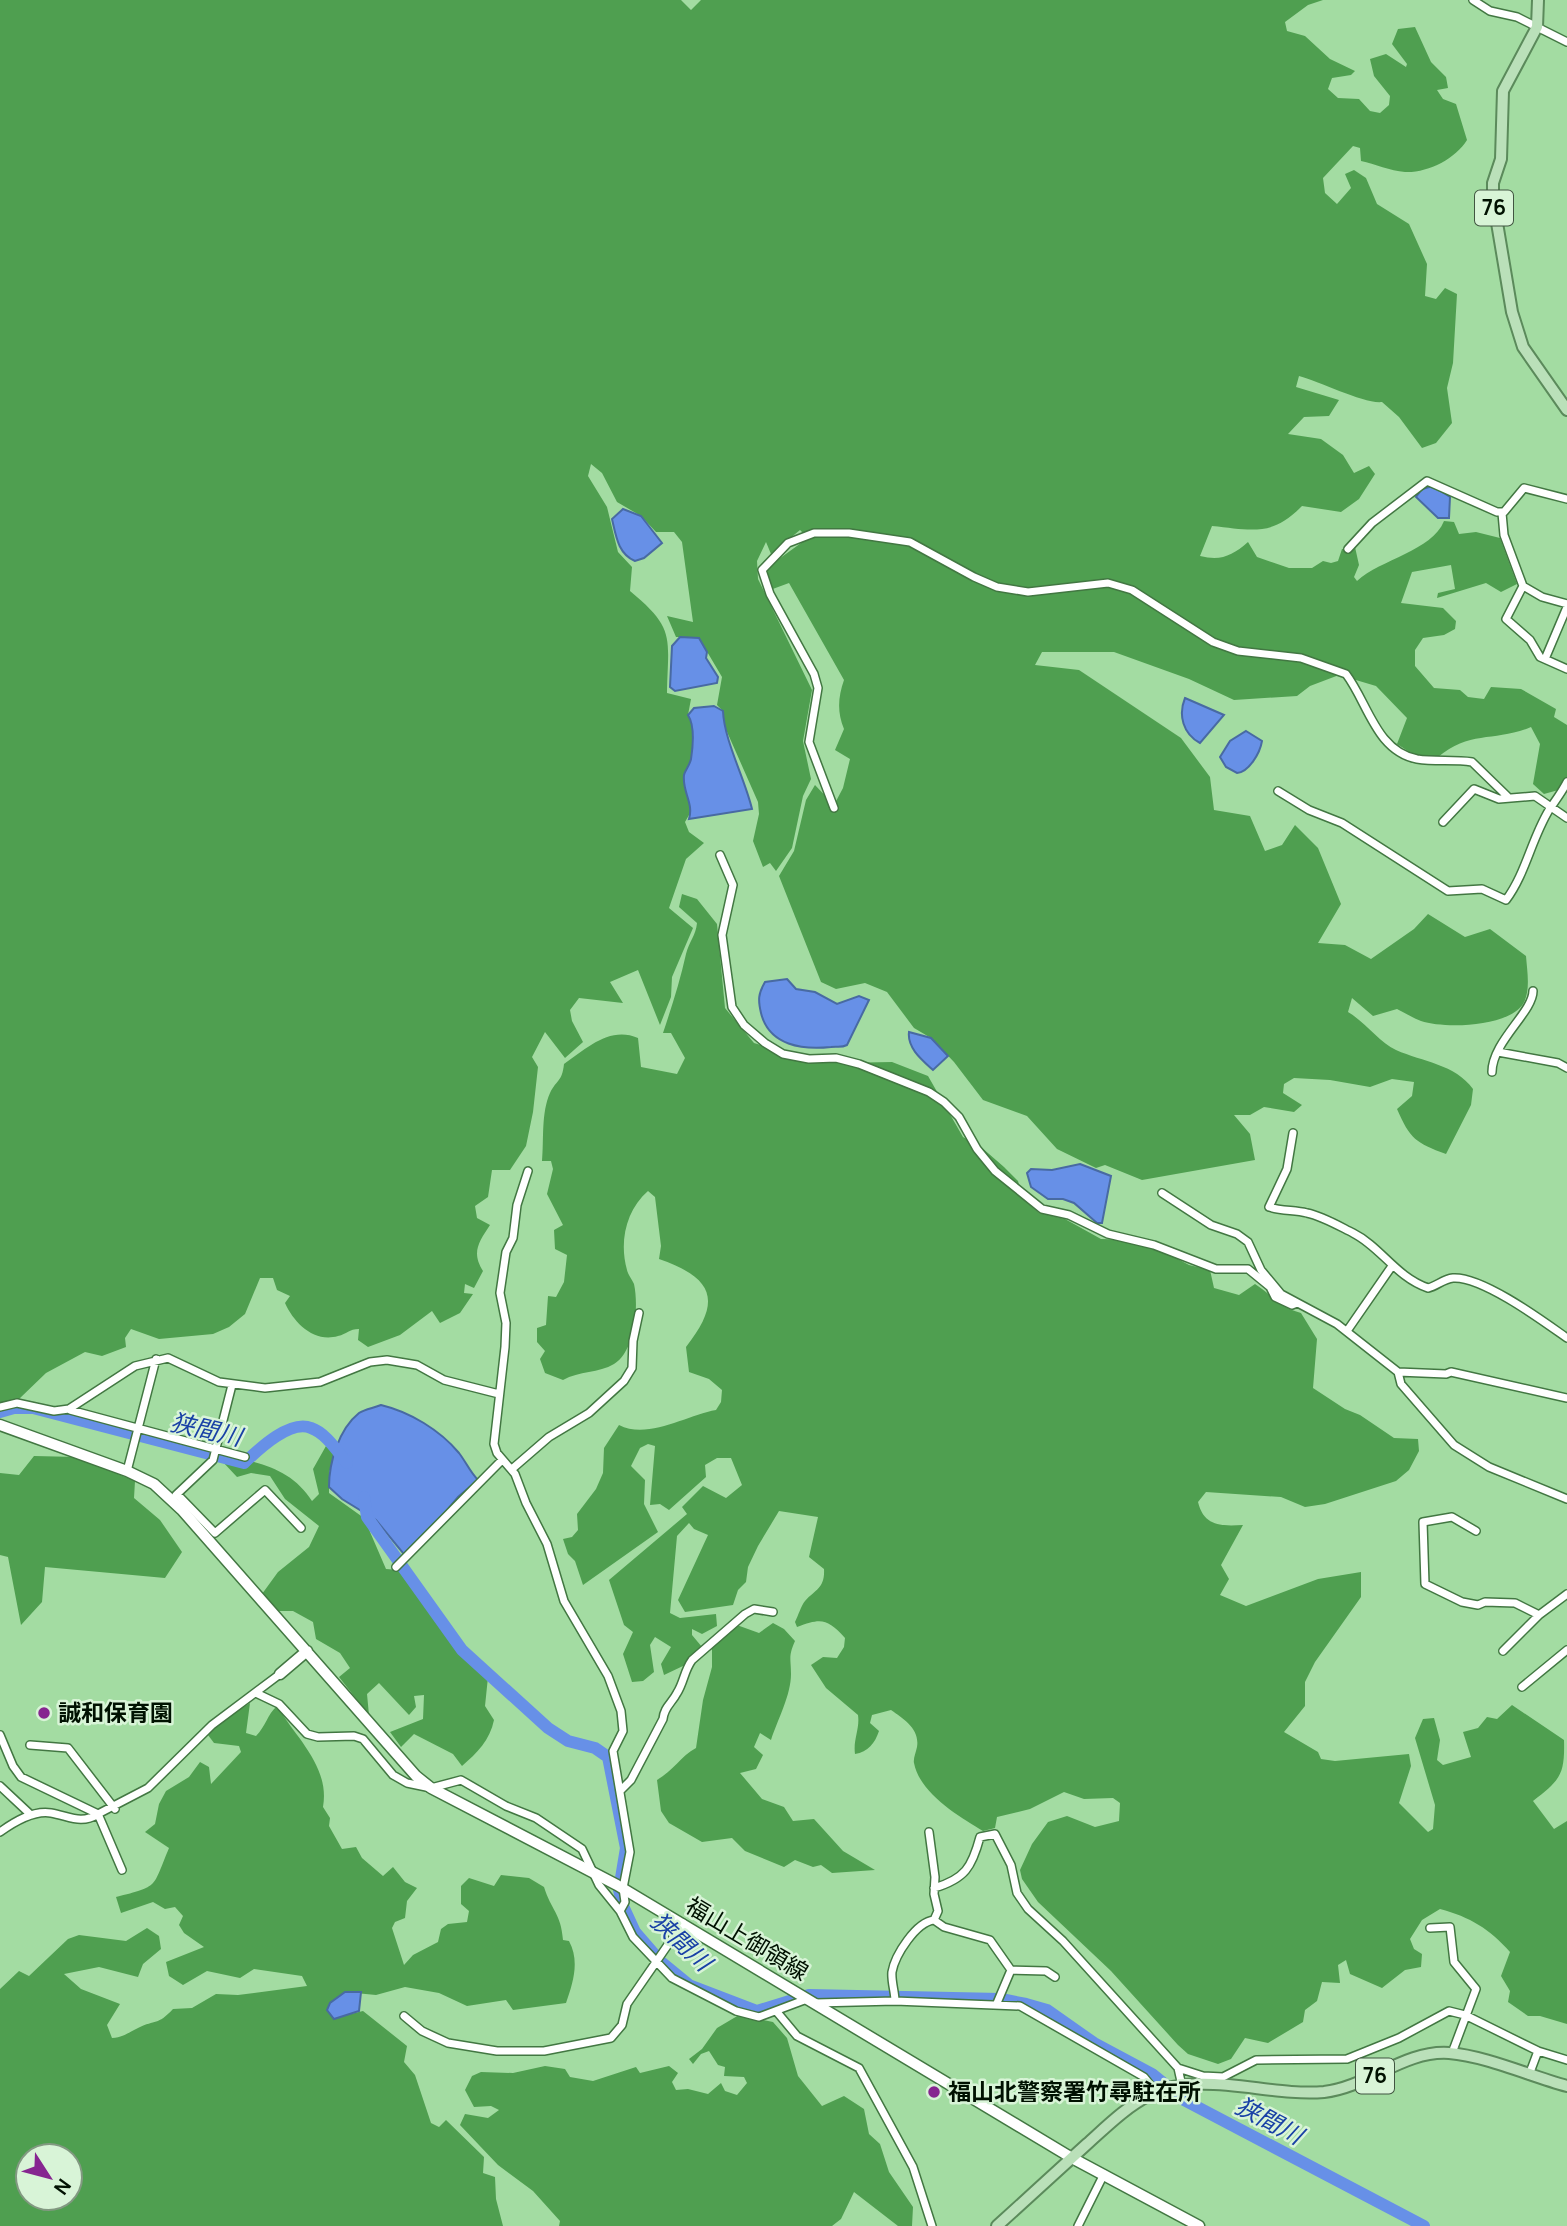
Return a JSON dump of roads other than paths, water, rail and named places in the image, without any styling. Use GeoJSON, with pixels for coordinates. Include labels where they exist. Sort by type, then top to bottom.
{"type":"FeatureCollection","features":[{"type":"Feature","properties":{"kind":"main road","name":"76"},"geometry":{"type":"LineString","coordinates":[[1538,0],[1537,27],[1503,91],[1501,159],[1493,183],[1493,199],[1513,312],[1523,347],[1567,410]]}},
{"type":"Feature","properties":{"kind":"main road","name":"福山上御領線"},"geometry":{"type":"LineString","coordinates":[[0,1425],[127,1471],[173,1496],[307,1651],[431,1788],[595,1872],[1072,2158],[1199,2226]]}},
{"type":"Feature","properties":{"kind":"main road"},"geometry":{"type":"LineString","coordinates":[[280,1674],[307,1651]]}},
{"type":"Feature","properties":{"kind":"main road","name":"76"},"geometry":{"type":"LineString","coordinates":[[997,2226],[1110,2124],[1158,2091],[1179,2086],[1326,2092],[1364,2081],[1424,2055],[1452,2053],[1567,2086]]}},
{"type":"Feature","properties":{"kind":"street"},"geometry":{"type":"LineString","coordinates":[[1473,0],[1490,11],[1517,17],[1567,42]]}},
{"type":"Feature","properties":{"kind":"street"},"geometry":{"type":"LineString","coordinates":[[1348,549],[1372,523],[1427,481],[1502,513]]}},
{"type":"Feature","properties":{"kind":"street"},"geometry":{"type":"LineString","coordinates":[[1545,659],[1567,606],[1542,597],[1523,586],[1504,535],[1502,513],[1524,488],[1567,499]]}},
{"type":"Feature","properties":{"kind":"street"},"geometry":{"type":"LineString","coordinates":[[834,808],[809,742],[818,688],[814,674],[770,594],[762,570],[788,543],[814,533],[829,532],[910,542],[974,578],[997,587],[1028,592],[1108,583],[1132,590],[1213,642],[1238,651],[1301,658],[1346,674],[1374,725],[1401,754],[1425,759],[1472,762],[1507,796]]}},
{"type":"Feature","properties":{"kind":"street"},"geometry":{"type":"LineString","coordinates":[[1523,586],[1506,619],[1530,640],[1540,657],[1567,668]]}},
{"type":"Feature","properties":{"kind":"street"},"geometry":{"type":"LineString","coordinates":[[1278,791],[1308,810],[1342,823],[1448,891],[1482,889],[1506,900],[1521,880],[1525,861],[1567,782]]}},
{"type":"Feature","properties":{"kind":"street"},"geometry":{"type":"LineString","coordinates":[[1443,822],[1471,790],[1499,799],[1507,796],[1535,796],[1567,818]]}},
{"type":"Feature","properties":{"kind":"street"},"geometry":{"type":"LineString","coordinates":[[720,855],[733,885],[722,935],[732,1007],[744,1025],[765,1043],[783,1054],[809,1059],[836,1058],[859,1065],[892,1076],[944,1101],[959,1116],[977,1149],[996,1171],[1042,1209],[1069,1215],[1108,1234],[1154,1245],[1216,1269],[1248,1269],[1270,1287],[1281,1302],[1292,1305],[1297,1303]]}},
{"type":"Feature","properties":{"kind":"street"},"geometry":{"type":"LineString","coordinates":[[1492,1072],[1506,1033],[1533,999],[1533,991]]}},
{"type":"Feature","properties":{"kind":"street"},"geometry":{"type":"LineString","coordinates":[[1498,1052],[1558,1063],[1567,1069]]}},
{"type":"Feature","properties":{"kind":"street"},"geometry":{"type":"LineString","coordinates":[[1293,1133],[1287,1170],[1269,1207],[1307,1213],[1354,1233],[1392,1266],[1428,1288],[1446,1279],[1462,1279],[1513,1301],[1567,1338]]}},
{"type":"Feature","properties":{"kind":"street"},"geometry":{"type":"LineString","coordinates":[[528,1171],[517,1205],[513,1238],[506,1252],[500,1293],[506,1323],[494,1444],[502,1460],[512,1469],[547,1544],[559,1589],[608,1676],[621,1711],[623,1731],[613,1751],[630,1852],[621,1887],[622,1908],[633,1937],[671,1978],[736,2011],[759,2017],[808,1998],[997,1999],[1031,2010],[1144,2077],[1158,2091]]}},
{"type":"Feature","properties":{"kind":"street"},"geometry":{"type":"LineString","coordinates":[[1162,1193],[1211,1225],[1229,1229],[1243,1238],[1252,1249],[1261,1270],[1281,1294],[1347,1332],[1398,1372],[1451,1372],[1567,1398]]}},
{"type":"Feature","properties":{"kind":"street"},"geometry":{"type":"LineString","coordinates":[[1347,1332],[1392,1266]]}},
{"type":"Feature","properties":{"kind":"street"},"geometry":{"type":"LineString","coordinates":[[512,1469],[549,1437],[589,1413],[624,1381],[632,1368],[633,1341],[639,1313]]}},
{"type":"Feature","properties":{"kind":"street"},"geometry":{"type":"LineString","coordinates":[[69,1409],[135,1366],[168,1358],[232,1385],[265,1388],[304,1385],[340,1377],[370,1362],[387,1360],[416,1365],[444,1380],[499,1394]]}},
{"type":"Feature","properties":{"kind":"street"},"geometry":{"type":"LineString","coordinates":[[127,1471],[156,1359]]}},
{"type":"Feature","properties":{"kind":"street"},"geometry":{"type":"LineString","coordinates":[[1398,1372],[1401,1384],[1454,1445],[1489,1467],[1567,1499]]}},
{"type":"Feature","properties":{"kind":"street"},"geometry":{"type":"LineString","coordinates":[[232,1385],[213,1460],[173,1496],[215,1534],[265,1490],[301,1528]]}},
{"type":"Feature","properties":{"kind":"street"},"geometry":{"type":"LineString","coordinates":[[0,1407],[17,1402],[54,1411],[69,1409],[246,1457]]}},
{"type":"Feature","properties":{"kind":"street"},"geometry":{"type":"LineString","coordinates":[[396,1567],[502,1460]]}},
{"type":"Feature","properties":{"kind":"street"},"geometry":{"type":"LineString","coordinates":[[1476,1531],[1452,1517],[1423,1522],[1425,1584],[1472,1604],[1515,1603],[1539,1615]]}},
{"type":"Feature","properties":{"kind":"street"},"geometry":{"type":"LineString","coordinates":[[1503,1651],[1539,1615],[1567,1594]]}},
{"type":"Feature","properties":{"kind":"street"},"geometry":{"type":"LineString","coordinates":[[621,1790],[631,1780],[663,1719],[664,1711],[678,1693],[685,1670],[692,1660],[745,1614],[754,1609],[773,1612]]}},
{"type":"Feature","properties":{"kind":"street"},"geometry":{"type":"LineString","coordinates":[[1522,1687],[1566,1652]]}},
{"type":"Feature","properties":{"kind":"street"},"geometry":{"type":"LineString","coordinates":[[0,1832],[31,1815],[48,1812],[78,1821],[115,1809],[154,1783],[212,1726],[280,1674]]}},
{"type":"Feature","properties":{"kind":"street"},"geometry":{"type":"LineString","coordinates":[[258,1693],[279,1704],[307,1734],[317,1737],[354,1736],[363,1739],[394,1775],[407,1783],[431,1788],[461,1780],[506,1807],[536,1818],[582,1849],[599,1885],[622,1908]]}},
{"type":"Feature","properties":{"kind":"street"},"geometry":{"type":"LineString","coordinates":[[0,1735],[7,1754],[21,1777],[98,1814],[122,1870]]}},
{"type":"Feature","properties":{"kind":"street"},"geometry":{"type":"LineString","coordinates":[[30,1745],[68,1748],[115,1809]]}},
{"type":"Feature","properties":{"kind":"street"},"geometry":{"type":"LineString","coordinates":[[0,1760],[7,1754]]}},
{"type":"Feature","properties":{"kind":"street"},"geometry":{"type":"LineString","coordinates":[[0,1786],[31,1815]]}},
{"type":"Feature","properties":{"kind":"street"},"geometry":{"type":"LineString","coordinates":[[895,1997],[892,1973],[896,1961],[920,1927],[934,1920],[938,1911],[929,1832]]}},
{"type":"Feature","properties":{"kind":"street"},"geometry":{"type":"LineString","coordinates":[[934,1888],[961,1878],[974,1862],[979,1837],[995,1834],[1011,1865],[1017,1893],[1028,1909],[1063,1941],[1178,2068],[1203,2076],[1223,2077],[1256,2060],[1347,2059],[1399,2038],[1444,2013],[1465,2015],[1538,2051],[1567,2060]]}},
{"type":"Feature","properties":{"kind":"street"},"geometry":{"type":"LineString","coordinates":[[934,1920],[990,1940],[1011,1970]]}},
{"type":"Feature","properties":{"kind":"street"},"geometry":{"type":"LineString","coordinates":[[404,2016],[422,2031],[460,2046],[544,2051],[576,2047],[611,2038],[617,2033],[626,2004],[682,1923]]}},
{"type":"Feature","properties":{"kind":"street"},"geometry":{"type":"LineString","coordinates":[[1430,1928],[1450,1927],[1454,1962],[1476,1989],[1452,2053]]}},
{"type":"Feature","properties":{"kind":"street"},"geometry":{"type":"LineString","coordinates":[[1011,1970],[1046,1970],[1055,1977]]}},
{"type":"Feature","properties":{"kind":"street"},"geometry":{"type":"LineString","coordinates":[[997,1999],[1011,1970]]}},
{"type":"Feature","properties":{"kind":"street"},"geometry":{"type":"LineString","coordinates":[[777,2012],[797,2036],[859,2068],[913,2167],[932,2226]]}},
{"type":"Feature","properties":{"kind":"street"},"geometry":{"type":"LineString","coordinates":[[1528,2076],[1538,2051]]}},
{"type":"Feature","properties":{"kind":"street"},"geometry":{"type":"LineString","coordinates":[[1178,2068],[1179,2086]]}},
{"type":"Feature","properties":{"kind":"street"},"geometry":{"type":"LineString","coordinates":[[1078,2226],[1104,2174]]}},
{"type":"Feature","properties":{"kind":"water"},"geometry":{"type":"Polygon","coordinates":[[[1433,486],[1450,497],[1449,518],[1438,518],[1416,497],[1422,489],[1433,486]]]}},
{"type":"Feature","properties":{"kind":"water"},"geometry":{"type":"Polygon","coordinates":[[[623,509],[641,516],[662,543],[644,558],[635,561],[621,549],[612,519],[623,509]]]}},
{"type":"Feature","properties":{"kind":"water"},"geometry":{"type":"Polygon","coordinates":[[[680,637],[699,638],[707,652],[706,658],[718,677],[717,683],[675,691],[670,687],[672,646],[680,637]]]}},
{"type":"Feature","properties":{"kind":"water"},"geometry":{"type":"Polygon","coordinates":[[[1185,698],[1224,715],[1200,743],[1189,735],[1182,717],[1185,698]]]}},
{"type":"Feature","properties":{"kind":"water"},"geometry":{"type":"Polygon","coordinates":[[[714,706],[723,711],[727,734],[752,809],[689,819],[690,808],[684,781],[693,742],[692,725],[688,715],[694,708],[714,706]]]}},
{"type":"Feature","properties":{"kind":"water"},"geometry":{"type":"Polygon","coordinates":[[[1246,731],[1262,741],[1253,761],[1246,769],[1237,773],[1226,767],[1220,757],[1230,741],[1246,731]]]}},
{"type":"Feature","properties":{"kind":"water"},"geometry":{"type":"Polygon","coordinates":[[[787,979],[796,989],[815,992],[837,1004],[859,996],[869,1000],[847,1045],[809,1048],[788,1044],[771,1033],[761,1013],[760,994],[765,982],[787,979]]]}},
{"type":"Feature","properties":{"kind":"water"},"geometry":{"type":"Polygon","coordinates":[[[909,1032],[931,1038],[948,1056],[933,1070],[913,1048],[909,1032]]]}},
{"type":"Feature","properties":{"kind":"water"},"geometry":{"type":"Polygon","coordinates":[[[1080,1164],[1111,1176],[1102,1223],[1097,1223],[1074,1203],[1063,1199],[1048,1199],[1031,1187],[1027,1173],[1031,1169],[1052,1170],[1080,1164]]]}},
{"type":"Feature","properties":{"kind":"water"},"geometry":{"type":"Polygon","coordinates":[[[381,1405],[403,1412],[434,1430],[459,1453],[478,1480],[458,1497],[407,1558],[376,1520],[342,1499],[329,1487],[333,1457],[346,1428],[359,1413],[381,1405]]]}},
{"type":"Feature","properties":{"kind":"water"},"geometry":{"type":"Polygon","coordinates":[[[345,1992],[361,1992],[359,2011],[334,2019],[327,2010],[330,2003],[345,1992]]]}},
{"type":"Feature","properties":{"kind":"waterway","name":"狭間川"},"geometry":{"type":"LineString","coordinates":[[0,1412],[14,1408],[33,1408],[244,1463],[275,1437],[303,1426],[322,1434],[347,1463]]}},
{"type":"Feature","properties":{"kind":"waterway","name":"狭間川"},"geometry":{"type":"LineString","coordinates":[[364,1497],[367,1517],[462,1650],[548,1728],[568,1741],[595,1748],[608,1757],[626,1848],[619,1890],[623,1906],[635,1932],[661,1962],[689,1985],[757,2011],[809,1995],[1001,1999],[1047,2010],[1094,2043],[1152,2074],[1184,2100],[1424,2226]]}},
{"type":"Feature","properties":{"kind":"place","name":"誠和保育園"},"geometry":{"type":"Point","coordinates":[44,1713]}},
{"type":"Feature","properties":{"kind":"place","name":"福山北警察署竹尋駐在所"},"geometry":{"type":"Point","coordinates":[934,2092]}}]}
